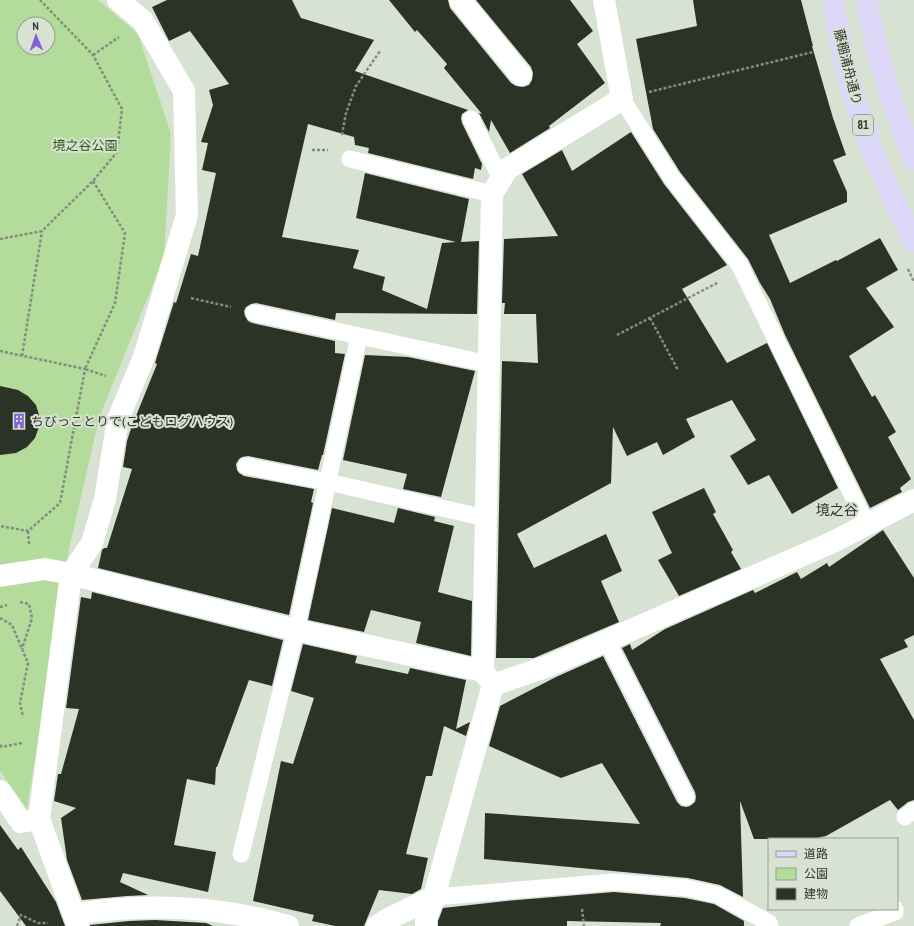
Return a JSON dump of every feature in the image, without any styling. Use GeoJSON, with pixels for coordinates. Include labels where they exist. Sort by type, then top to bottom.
{"type":"FeatureCollection","features":[{"type":"Feature","properties":{"kind":"main road","name":"藤棚浦舟通り"},"geometry":{"type":"LineString","coordinates":[[833,0],[842,51],[866,134],[894,204],[914,242]]}},
{"type":"Feature","properties":{"kind":"main road"},"geometry":{"type":"LineString","coordinates":[[866,0],[875,43],[900,128],[914,160]]}},
{"type":"Feature","properties":{"kind":"street"},"geometry":{"type":"LineString","coordinates":[[118,0],[143,21],[184,91],[187,215],[144,357],[118,419],[105,499],[92,543],[71,574],[39,818],[76,920],[101,910],[144,907],[204,910],[264,919],[288,926]]}},
{"type":"Feature","properties":{"kind":"street"},"geometry":{"type":"LineString","coordinates":[[460,0],[521,75]]}},
{"type":"Feature","properties":{"kind":"street"},"geometry":{"type":"LineString","coordinates":[[426,926],[426,919],[434,897],[488,678],[486,518],[489,364],[496,187],[508,169],[622,99],[604,0]]}},
{"type":"Feature","properties":{"kind":"street"},"geometry":{"type":"LineString","coordinates":[[0,576],[45,569],[71,574],[488,678],[551,665],[833,542],[914,500]]}},
{"type":"Feature","properties":{"kind":"street"},"geometry":{"type":"LineString","coordinates":[[0,791],[21,822],[39,818]]}},
{"type":"Feature","properties":{"kind":"street"},"geometry":{"type":"LineString","coordinates":[[376,926],[388,918],[434,897]]}},
{"type":"Feature","properties":{"kind":"lane"},"geometry":{"type":"LineString","coordinates":[[622,99],[672,178],[739,264],[868,525]]}},
{"type":"Feature","properties":{"kind":"lane"},"geometry":{"type":"LineString","coordinates":[[471,119],[496,187]]}},
{"type":"Feature","properties":{"kind":"lane"},"geometry":{"type":"LineString","coordinates":[[350,158],[496,187]]}},
{"type":"Feature","properties":{"kind":"lane"},"geometry":{"type":"LineString","coordinates":[[254,313],[489,364]]}},
{"type":"Feature","properties":{"kind":"lane"},"geometry":{"type":"LineString","coordinates":[[241,854],[296,630],[359,336]]}},
{"type":"Feature","properties":{"kind":"lane"},"geometry":{"type":"LineString","coordinates":[[246,466],[328,482],[486,518]]}},
{"type":"Feature","properties":{"kind":"lane"},"geometry":{"type":"LineString","coordinates":[[607,641],[686,797]]}},
{"type":"Feature","properties":{"kind":"lane"},"geometry":{"type":"LineString","coordinates":[[434,897],[614,882],[687,888],[718,895],[769,923],[770,926]]}},
{"type":"Feature","properties":{"kind":"lane"},"geometry":{"type":"LineString","coordinates":[[858,926],[895,912],[895,910]]}},
{"type":"Feature","properties":{"kind":"path"},"geometry":{"type":"LineString","coordinates":[[0,239],[42,231],[93,181],[117,152],[122,109],[93,55],[40,0]]}},
{"type":"Feature","properties":{"kind":"path"},"geometry":{"type":"LineString","coordinates":[[350,158],[344,149],[342,136],[346,113],[356,86],[380,51]]}},
{"type":"Feature","properties":{"kind":"path"},"geometry":{"type":"LineString","coordinates":[[622,99],[815,51]]}},
{"type":"Feature","properties":{"kind":"path"},"geometry":{"type":"LineString","coordinates":[[0,526],[28,530],[60,503],[84,369],[115,303],[125,233],[93,181]]}},
{"type":"Feature","properties":{"kind":"path"},"geometry":{"type":"LineString","coordinates":[[22,356],[42,231]]}},
{"type":"Feature","properties":{"kind":"path"},"geometry":{"type":"LineString","coordinates":[[617,335],[742,270]]}},
{"type":"Feature","properties":{"kind":"path"},"geometry":{"type":"LineString","coordinates":[[185,296],[254,313]]}},
{"type":"Feature","properties":{"kind":"path"},"geometry":{"type":"LineString","coordinates":[[650,318],[678,370]]}},
{"type":"Feature","properties":{"kind":"path"},"geometry":{"type":"LineString","coordinates":[[0,351],[84,369]]}},
{"type":"Feature","properties":{"kind":"path"},"geometry":{"type":"LineString","coordinates":[[16,602],[29,604],[32,618],[22,649]]}},
{"type":"Feature","properties":{"kind":"path"},"geometry":{"type":"LineString","coordinates":[[0,607],[11,604]]}},
{"type":"Feature","properties":{"kind":"path"},"geometry":{"type":"LineString","coordinates":[[0,618],[12,626],[28,663],[20,703],[24,722]]}},
{"type":"Feature","properties":{"kind":"path"},"geometry":{"type":"LineString","coordinates":[[0,746],[2,748],[22,743]]}},
{"type":"Feature","properties":{"kind":"path"},"geometry":{"type":"LineString","coordinates":[[17,926],[21,915],[38,923]]}},
{"type":"Feature","properties":{"kind":"green space","name":"境之谷公園"},"geometry":{"type":"Polygon","coordinates":[[[0,0],[98,0],[138,34],[171,134],[164,257],[99,418],[69,549],[27,809],[0,771],[0,0]]]}},
{"type":"Feature","properties":{"kind":"building"},"geometry":{"type":"Polygon","coordinates":[[[167,0],[292,0],[301,18],[374,40],[355,71],[468,110],[462,114],[462,123],[482,164],[481,170],[475,168],[473,179],[368,153],[369,148],[355,145],[354,137],[308,124],[282,237],[359,250],[353,268],[385,277],[382,290],[427,309],[442,243],[456,242],[356,218],[365,173],[469,199],[461,242],[479,241],[477,314],[336,313],[335,320],[256,303],[246,307],[244,311],[245,316],[248,321],[252,323],[335,341],[335,353],[345,354],[323,455],[318,470],[248,456],[239,459],[236,464],[239,473],[244,476],[314,489],[311,502],[313,503],[289,615],[98,568],[102,550],[107,548],[132,469],[123,467],[127,441],[135,416],[157,364],[155,363],[191,254],[198,256],[216,173],[202,170],[208,143],[201,142],[213,105],[209,90],[229,84],[190,31],[169,41],[152,7],[167,0]]]}},
{"type":"Feature","properties":{"kind":"building"},"geometry":{"type":"Polygon","coordinates":[[[389,0],[448,0],[450,8],[511,83],[516,86],[523,87],[529,85],[532,80],[533,73],[531,67],[476,0],[570,0],[593,31],[577,44],[605,83],[549,126],[550,128],[510,153],[491,120],[489,132],[479,113],[482,114],[444,68],[447,64],[417,30],[415,32],[389,0]]]}},
{"type":"Feature","properties":{"kind":"building"},"geometry":{"type":"Polygon","coordinates":[[[693,0],[801,0],[812,46],[833,118],[846,155],[833,160],[847,192],[847,202],[769,235],[790,283],[836,260],[837,261],[880,238],[898,270],[866,288],[894,327],[849,356],[872,397],[875,395],[896,432],[888,437],[911,479],[900,488],[902,492],[870,508],[785,335],[770,299],[748,259],[680,172],[653,129],[636,39],[697,26],[693,0]]]}},
{"type":"Feature","properties":{"kind":"building"},"geometry":{"type":"Polygon","coordinates":[[[631,132],[664,184],[727,265],[682,289],[727,363],[767,343],[838,488],[792,514],[769,475],[748,485],[730,456],[756,440],[732,400],[686,419],[695,437],[663,455],[657,442],[627,456],[613,427],[611,483],[517,534],[534,568],[606,534],[622,571],[601,581],[619,622],[534,658],[496,658],[502,361],[538,363],[536,314],[504,314],[505,303],[502,303],[504,239],[558,236],[522,174],[562,150],[572,171],[631,132]]]}},
{"type":"Feature","properties":{"kind":"building"},"geometry":{"type":"Polygon","coordinates":[[[365,355],[408,357],[475,371],[441,497],[403,489],[407,474],[343,460],[365,355]]]}},
{"type":"Feature","properties":{"kind":"building","name":"ちびっことりで(こどもログハウス)"},"geometry":{"type":"Polygon","coordinates":[[[0,386],[18,390],[28,396],[36,405],[39,415],[39,427],[35,438],[27,447],[16,453],[0,455],[0,386]]]}},
{"type":"Feature","properties":{"kind":"building"},"geometry":{"type":"Polygon","coordinates":[[[704,488],[716,512],[713,514],[733,550],[731,552],[741,569],[679,596],[658,560],[672,553],[652,512],[704,488]]]}},
{"type":"Feature","properties":{"kind":"building"},"geometry":{"type":"Polygon","coordinates":[[[332,508],[394,523],[398,508],[435,517],[434,521],[454,526],[438,592],[472,601],[471,656],[416,643],[421,622],[371,610],[364,632],[308,620],[332,508]]]}},
{"type":"Feature","properties":{"kind":"building"},"geometry":{"type":"Polygon","coordinates":[[[883,530],[914,578],[914,635],[904,640],[908,647],[880,659],[914,720],[914,800],[908,802],[898,810],[890,800],[826,836],[817,838],[768,839],[754,839],[740,801],[743,897],[720,885],[688,878],[484,859],[485,813],[640,824],[602,763],[561,778],[489,746],[500,706],[556,677],[603,656],[677,802],[681,806],[690,806],[695,802],[695,792],[622,648],[630,644],[632,650],[665,629],[753,590],[755,593],[797,572],[801,579],[827,563],[829,567],[883,530]]]}},
{"type":"Feature","properties":{"kind":"building"},"geometry":{"type":"Polygon","coordinates":[[[92,592],[283,640],[272,686],[249,680],[216,767],[215,785],[187,779],[174,845],[216,852],[208,892],[123,873],[120,882],[148,895],[82,900],[67,860],[61,818],[76,808],[54,801],[58,774],[61,774],[79,709],[66,708],[81,597],[91,599],[92,592]]]}},
{"type":"Feature","properties":{"kind":"building"},"geometry":{"type":"Polygon","coordinates":[[[303,644],[357,656],[355,663],[408,674],[410,668],[466,680],[456,729],[470,722],[466,736],[444,726],[432,776],[426,776],[406,854],[428,858],[421,889],[412,894],[379,890],[364,926],[335,926],[312,921],[314,915],[253,901],[281,761],[293,764],[314,698],[291,691],[303,644]]]}},
{"type":"Feature","properties":{"kind":"building"},"geometry":{"type":"Polygon","coordinates":[[[0,825],[18,850],[21,847],[56,902],[65,926],[26,926],[0,891],[0,825]]]}},
{"type":"Feature","properties":{"kind":"building"},"geometry":{"type":"Polygon","coordinates":[[[614,892],[685,898],[714,904],[744,921],[744,926],[660,926],[661,923],[567,921],[567,926],[438,926],[438,921],[443,908],[614,892]]]}},
{"type":"Feature","properties":{"kind":"building"},"geometry":{"type":"Polygon","coordinates":[[[155,920],[206,923],[213,926],[90,926],[129,921],[155,920]]]}},
{"type":"Feature","properties":{"kind":"place","name":"ちびっことりで(こどもログハウス)"},"geometry":{"type":"Point","coordinates":[19,421]}},
{"type":"Feature","properties":{"kind":"district","name":"境之谷"},"geometry":{"type":"Point","coordinates":[837,510]}}]}
